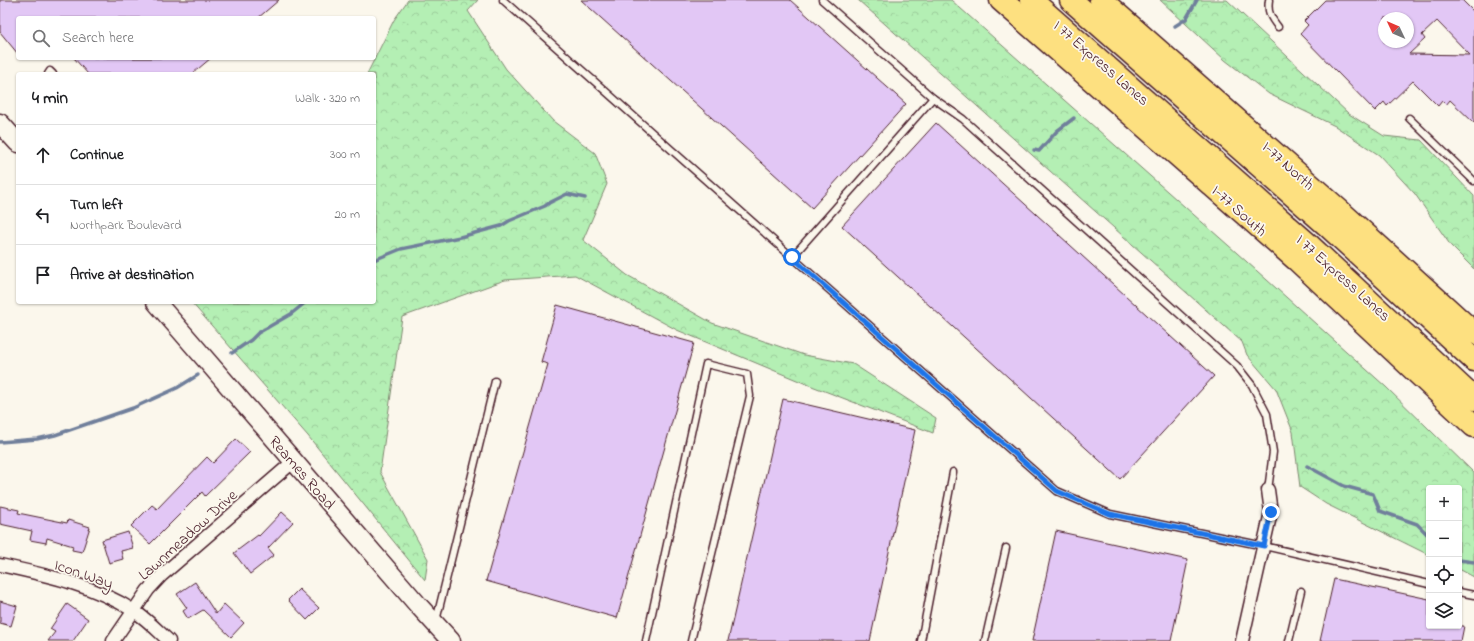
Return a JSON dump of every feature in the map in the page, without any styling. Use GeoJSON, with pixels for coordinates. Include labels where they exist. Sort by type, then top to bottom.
{"type":"FeatureCollection","features":[{"type":"Feature","properties":{"kind":"highway","name":"I-77 South"},"geometry":{"type":"LineString","coordinates":[[1001,0],[1297,260],[1474,426]]}},
{"type":"Feature","properties":{"kind":"highway","name":"I 77 Express Lanes"},"geometry":{"type":"LineString","coordinates":[[1031,0],[1310,246],[1474,399]]}},
{"type":"Feature","properties":{"kind":"highway","name":"I 77 Express Lanes"},"geometry":{"type":"LineString","coordinates":[[1071,0],[1328,226],[1474,360]]}},
{"type":"Feature","properties":{"kind":"highway","name":"I-77 North"},"geometry":{"type":"LineString","coordinates":[[1101,0],[1341,212],[1474,334]]}},
{"type":"Feature","properties":{"kind":"main road"},"geometry":{"type":"LineString","coordinates":[[0,122],[16,141]]}},
{"type":"Feature","properties":{"kind":"main road","name":"Reames Road"},"geometry":{"type":"LineString","coordinates":[[158,304],[451,641]]}},
{"type":"Feature","properties":{"kind":"street","name":"Lawnmeadow Drive"},"geometry":{"type":"LineString","coordinates":[[113,641],[148,590],[162,575],[294,461]]}},
{"type":"Feature","properties":{"kind":"street"},"geometry":{"type":"LineString","coordinates":[[1242,641],[1271,512],[1268,490]]}},
{"type":"Feature","properties":{"kind":"street","name":"Icon Way"},"geometry":{"type":"LineString","coordinates":[[0,565],[67,581],[104,594],[135,611],[169,641]]}},
{"type":"Feature","properties":{"kind":"lane"},"geometry":{"type":"LineString","coordinates":[[503,0],[1057,491],[1110,514],[1264,546],[1426,583]]}},
{"type":"Feature","properties":{"kind":"lane"},"geometry":{"type":"LineString","coordinates":[[822,0],[933,98],[963,119],[1237,366],[1252,385],[1266,414],[1273,452],[1268,490]]}},
{"type":"Feature","properties":{"kind":"lane"},"geometry":{"type":"LineString","coordinates":[[1269,0],[1268,7],[1270,16],[1278,27]]}},
{"type":"Feature","properties":{"kind":"lane"},"geometry":{"type":"LineString","coordinates":[[792,257],[933,98]]}},
{"type":"Feature","properties":{"kind":"lane"},"geometry":{"type":"LineString","coordinates":[[1409,118],[1474,182]]}},
{"type":"Feature","properties":{"kind":"lane"},"geometry":{"type":"LineString","coordinates":[[646,641],[706,364],[747,374],[750,396],[691,641]]}},
{"type":"Feature","properties":{"kind":"lane"},"geometry":{"type":"LineString","coordinates":[[436,624],[495,381]]}},
{"type":"Feature","properties":{"kind":"lane"},"geometry":{"type":"LineString","coordinates":[[921,641],[953,472]]}},
{"type":"Feature","properties":{"kind":"lane"},"geometry":{"type":"LineString","coordinates":[[985,641],[1006,548]]}},
{"type":"Feature","properties":{"kind":"lane"},"geometry":{"type":"LineString","coordinates":[[1289,641],[1301,591]]}},
{"type":"Feature","properties":{"kind":"lane"},"geometry":{"type":"LineString","coordinates":[[1462,593],[1474,595]]}},
{"type":"Feature","properties":{"kind":"green space"},"geometry":{"type":"Polygon","coordinates":[[[408,0],[478,0],[468,11],[506,69],[553,121],[595,153],[607,184],[583,240],[627,275],[712,323],[804,355],[853,364],[936,418],[933,433],[804,383],[677,330],[575,275],[505,280],[402,317],[380,472],[428,559],[425,580],[308,436],[193,304],[376,304],[376,72],[368,72],[374,60],[376,60],[376,56],[394,20],[408,0]]]}},
{"type":"Feature","properties":{"kind":"green space"},"geometry":{"type":"Polygon","coordinates":[[[858,0],[951,0],[1386,387],[1474,473],[1474,577],[1462,571],[1462,485],[1426,485],[1426,554],[1326,504],[1300,487],[1293,432],[1276,389],[1247,355],[1242,342],[858,0]]]}},
{"type":"Feature","properties":{"kind":"green space"},"geometry":{"type":"Polygon","coordinates":[[[1160,0],[1227,0],[1349,114],[1384,136],[1421,140],[1474,196],[1474,269],[1451,246],[1415,194],[1379,155],[1335,126],[1269,94],[1225,60],[1160,0]]]}},
{"type":"Feature","properties":{"kind":"building"},"geometry":{"type":"Polygon","coordinates":[[[0,0],[279,0],[260,16],[16,16],[16,52],[0,32],[0,0]]]}},
{"type":"Feature","properties":{"kind":"building"},"geometry":{"type":"Polygon","coordinates":[[[581,0],[790,0],[906,104],[812,208],[581,0]]]}},
{"type":"Feature","properties":{"kind":"building"},"geometry":{"type":"Polygon","coordinates":[[[1325,0],[1462,0],[1474,12],[1474,123],[1450,100],[1446,105],[1442,101],[1438,106],[1413,81],[1387,106],[1384,102],[1375,111],[1300,34],[1308,25],[1304,21],[1325,0]],[[1437,21],[1422,35],[1425,39],[1409,54],[1470,55],[1437,21]]]}},
{"type":"Feature","properties":{"kind":"building"},"geometry":{"type":"Polygon","coordinates":[[[76,60],[209,60],[194,72],[86,72],[76,60]]]}},
{"type":"Feature","properties":{"kind":"building"},"geometry":{"type":"Polygon","coordinates":[[[936,123],[1214,376],[1120,479],[842,226],[936,123]]]}},
{"type":"Feature","properties":{"kind":"building"},"geometry":{"type":"Polygon","coordinates":[[[557,305],[694,343],[617,618],[486,581],[548,364],[541,362],[557,305]]]}},
{"type":"Feature","properties":{"kind":"building"},"geometry":{"type":"Polygon","coordinates":[[[783,399],[915,430],[870,641],[728,641],[783,399]]]}},
{"type":"Feature","properties":{"kind":"building"},"geometry":{"type":"Polygon","coordinates":[[[236,439],[250,452],[205,496],[202,492],[150,544],[131,526],[152,505],[157,509],[207,457],[213,463],[236,439]]]}},
{"type":"Feature","properties":{"kind":"building"},"geometry":{"type":"Polygon","coordinates":[[[0,506],[19,510],[18,513],[67,523],[68,520],[90,527],[82,552],[72,550],[73,546],[47,538],[46,543],[30,540],[32,531],[0,524],[0,506]]]}},
{"type":"Feature","properties":{"kind":"building"},"geometry":{"type":"Polygon","coordinates":[[[282,512],[293,522],[268,548],[274,555],[250,574],[234,553],[258,535],[259,536],[282,512]]]}},
{"type":"Feature","properties":{"kind":"building"},"geometry":{"type":"Polygon","coordinates":[[[1056,531],[1188,560],[1171,641],[1032,641],[1056,531]]]}},
{"type":"Feature","properties":{"kind":"building"},"geometry":{"type":"Polygon","coordinates":[[[128,532],[133,548],[121,551],[123,559],[109,563],[102,540],[128,532]]]}},
{"type":"Feature","properties":{"kind":"building"},"geometry":{"type":"Polygon","coordinates":[[[1334,579],[1426,598],[1426,629],[1462,629],[1462,626],[1464,626],[1461,641],[1320,641],[1334,579]]]}},
{"type":"Feature","properties":{"kind":"building"},"geometry":{"type":"Polygon","coordinates":[[[195,582],[216,614],[224,604],[244,623],[231,637],[203,610],[188,619],[183,611],[187,608],[177,594],[195,582]]]}},
{"type":"Feature","properties":{"kind":"building"},"geometry":{"type":"Polygon","coordinates":[[[299,589],[319,608],[307,620],[288,600],[299,589]]]}},
{"type":"Feature","properties":{"kind":"building"},"geometry":{"type":"Polygon","coordinates":[[[0,601],[17,606],[11,626],[0,623],[0,601]]]}},
{"type":"Feature","properties":{"kind":"building"},"geometry":{"type":"Polygon","coordinates":[[[67,604],[88,619],[73,641],[48,641],[55,632],[50,629],[67,604]]]}},
{"type":"Feature","properties":{"kind":"waterway"},"geometry":{"type":"LineString","coordinates":[[1175,26],[1186,19],[1197,0]]}},
{"type":"Feature","properties":{"kind":"waterway"},"geometry":{"type":"LineString","coordinates":[[1034,150],[1039,151],[1057,131],[1074,118]]}},
{"type":"Feature","properties":{"kind":"waterway"},"geometry":{"type":"LineString","coordinates":[[376,259],[401,249],[460,237],[501,226],[567,194],[585,198]]}},
{"type":"Feature","properties":{"kind":"waterway"},"geometry":{"type":"LineString","coordinates":[[232,353],[251,340],[258,333],[291,314],[304,304]]}},
{"type":"Feature","properties":{"kind":"waterway"},"geometry":{"type":"LineString","coordinates":[[0,442],[37,439],[55,435],[133,408],[177,388],[198,375]]}},
{"type":"Feature","properties":{"kind":"waterway"},"geometry":{"type":"LineString","coordinates":[[1307,466],[1344,486],[1373,494],[1380,511],[1417,524],[1426,533]]}},
{"type":"Feature","properties":{"kind":"waterway"},"geometry":{"type":"LineString","coordinates":[[1462,560],[1474,562]]}},
{"type":"Feature","properties":{"kind":"route"},"geometry":{"type":"LineString","coordinates":[[792,257],[1057,491],[1110,514],[1264,546],[1271,512]]}}]}
